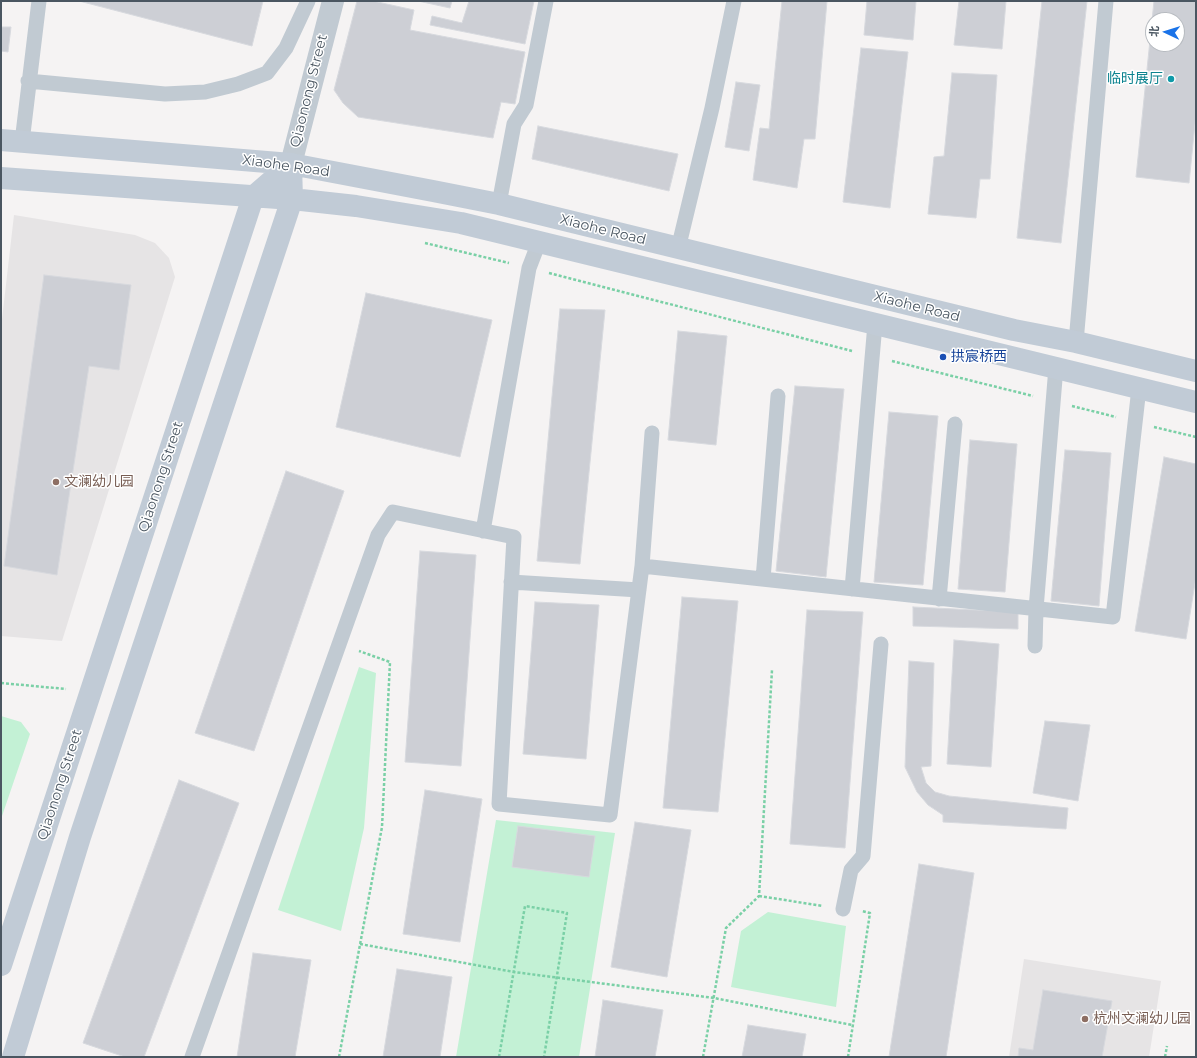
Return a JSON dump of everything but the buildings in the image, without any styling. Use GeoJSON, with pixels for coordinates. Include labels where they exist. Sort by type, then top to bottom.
{"type":"FeatureCollection","features":[{"type":"Feature","properties":{"kind":"main road","name":"Xiaohe Road"},"geometry":{"type":"LineString","coordinates":[[11,141],[291,164],[499,204],[1014,330],[1076,342],[1196,371]]}},
{"type":"Feature","properties":{"kind":"main road","name":"Qiaonong Street"},"geometry":{"type":"LineString","coordinates":[[1,964],[252,197],[291,164]]}},
{"type":"Feature","properties":{"kind":"main road"},"geometry":{"type":"LineString","coordinates":[[13,1057],[80,837],[292,199],[291,164]]}},
{"type":"Feature","properties":{"kind":"main road","name":"Xiaohe Road"},"geometry":{"type":"LineString","coordinates":[[1,178],[292,199],[356,206],[461,223],[1196,402]]}},
{"type":"Feature","properties":{"kind":"street","name":"Qiaonong Street"},"geometry":{"type":"LineString","coordinates":[[291,164],[333,1]]}},
{"type":"Feature","properties":{"kind":"lane"},"geometry":{"type":"LineString","coordinates":[[11,141],[28,81],[39,1]]}},
{"type":"Feature","properties":{"kind":"lane"},"geometry":{"type":"LineString","coordinates":[[28,81],[165,94],[205,92],[238,84],[267,73],[286,48],[308,1]]}},
{"type":"Feature","properties":{"kind":"lane"},"geometry":{"type":"LineString","coordinates":[[499,204],[514,124],[526,104],[546,1]]}},
{"type":"Feature","properties":{"kind":"lane"},"geometry":{"type":"LineString","coordinates":[[678,249],[712,108],[734,1]]}},
{"type":"Feature","properties":{"kind":"lane"},"geometry":{"type":"LineString","coordinates":[[1076,342],[1106,1]]}},
{"type":"Feature","properties":{"kind":"lane"},"geometry":{"type":"LineString","coordinates":[[483,531],[529,268],[539,242]]}},
{"type":"Feature","properties":{"kind":"lane"},"geometry":{"type":"LineString","coordinates":[[852,589],[875,324]]}},
{"type":"Feature","properties":{"kind":"lane"},"geometry":{"type":"LineString","coordinates":[[1035,646],[1036,609],[1056,367]]}},
{"type":"Feature","properties":{"kind":"lane"},"geometry":{"type":"LineString","coordinates":[[642,566],[1113,617],[1139,388]]}},
{"type":"Feature","properties":{"kind":"lane"},"geometry":{"type":"LineString","coordinates":[[763,579],[778,396]]}},
{"type":"Feature","properties":{"kind":"lane"},"geometry":{"type":"LineString","coordinates":[[939,599],[955,424]]}},
{"type":"Feature","properties":{"kind":"lane"},"geometry":{"type":"LineString","coordinates":[[192,1057],[378,536],[393,512],[514,537],[499,804],[610,815],[642,566],[652,433]]}},
{"type":"Feature","properties":{"kind":"lane"},"geometry":{"type":"LineString","coordinates":[[511,582],[639,590]]}},
{"type":"Feature","properties":{"kind":"lane"},"geometry":{"type":"LineString","coordinates":[[843,909],[851,870],[863,856],[881,644]]}},
{"type":"Feature","properties":{"kind":"path"},"geometry":{"type":"LineString","coordinates":[[424,243],[529,268],[1196,437]]}},
{"type":"Feature","properties":{"kind":"path"},"geometry":{"type":"LineString","coordinates":[[339,645],[390,662],[382,827],[340,1057]]}},
{"type":"Feature","properties":{"kind":"path"},"geometry":{"type":"LineString","coordinates":[[703,1057],[726,928],[759,896],[772,670]]}},
{"type":"Feature","properties":{"kind":"path"},"geometry":{"type":"LineString","coordinates":[[1,683],[91,691]]}},
{"type":"Feature","properties":{"kind":"path"},"geometry":{"type":"LineString","coordinates":[[759,896],[870,913],[848,1057]]}},
{"type":"Feature","properties":{"kind":"path"},"geometry":{"type":"LineString","coordinates":[[499,1057],[525,906],[567,914],[544,1057]]}},
{"type":"Feature","properties":{"kind":"path"},"geometry":{"type":"LineString","coordinates":[[360,944],[514,972],[714,998],[852,1025]]}},
{"type":"Feature","properties":{"kind":"path"},"geometry":{"type":"LineString","coordinates":[[1165,1057],[1167,1046]]}},
{"type":"Feature","properties":{"kind":"shaded area","name":"文澜幼儿园"},"geometry":{"type":"Polygon","coordinates":[[[14,215],[135,235],[155,243],[169,258],[175,277],[62,641],[1,636],[1,328],[14,215]]]}},
{"type":"Feature","properties":{"kind":"shaded area","name":"杭州文澜幼儿园"},"geometry":{"type":"Polygon","coordinates":[[[1024,959],[1161,981],[1149,1057],[1009,1057],[1024,959]]]}},
{"type":"Feature","properties":{"kind":"green space"},"geometry":{"type":"Polygon","coordinates":[[[359,667],[376,673],[364,828],[341,931],[278,910],[359,667]]]}},
{"type":"Feature","properties":{"kind":"green space"},"geometry":{"type":"Polygon","coordinates":[[[1,716],[21,722],[30,734],[1,819],[1,716]]]}},
{"type":"Feature","properties":{"kind":"green space"},"geometry":{"type":"Polygon","coordinates":[[[496,820],[615,833],[579,1057],[456,1057],[496,820]]]}},
{"type":"Feature","properties":{"kind":"green space"},"geometry":{"type":"Polygon","coordinates":[[[768,912],[846,926],[836,1007],[731,987],[741,931],[768,912]]]}},
{"type":"Feature","properties":{"kind":"place","name":"临时展厅"},"geometry":{"type":"Point","coordinates":[1171,79]}},
{"type":"Feature","properties":{"kind":"place","name":"拱宸桥西"},"geometry":{"type":"Point","coordinates":[943,357]}},
{"type":"Feature","properties":{"kind":"place","name":"文澜幼儿园"},"geometry":{"type":"Point","coordinates":[56,482]}},
{"type":"Feature","properties":{"kind":"place","name":"杭州文澜幼儿园"},"geometry":{"type":"Point","coordinates":[1085,1019]}}]}
